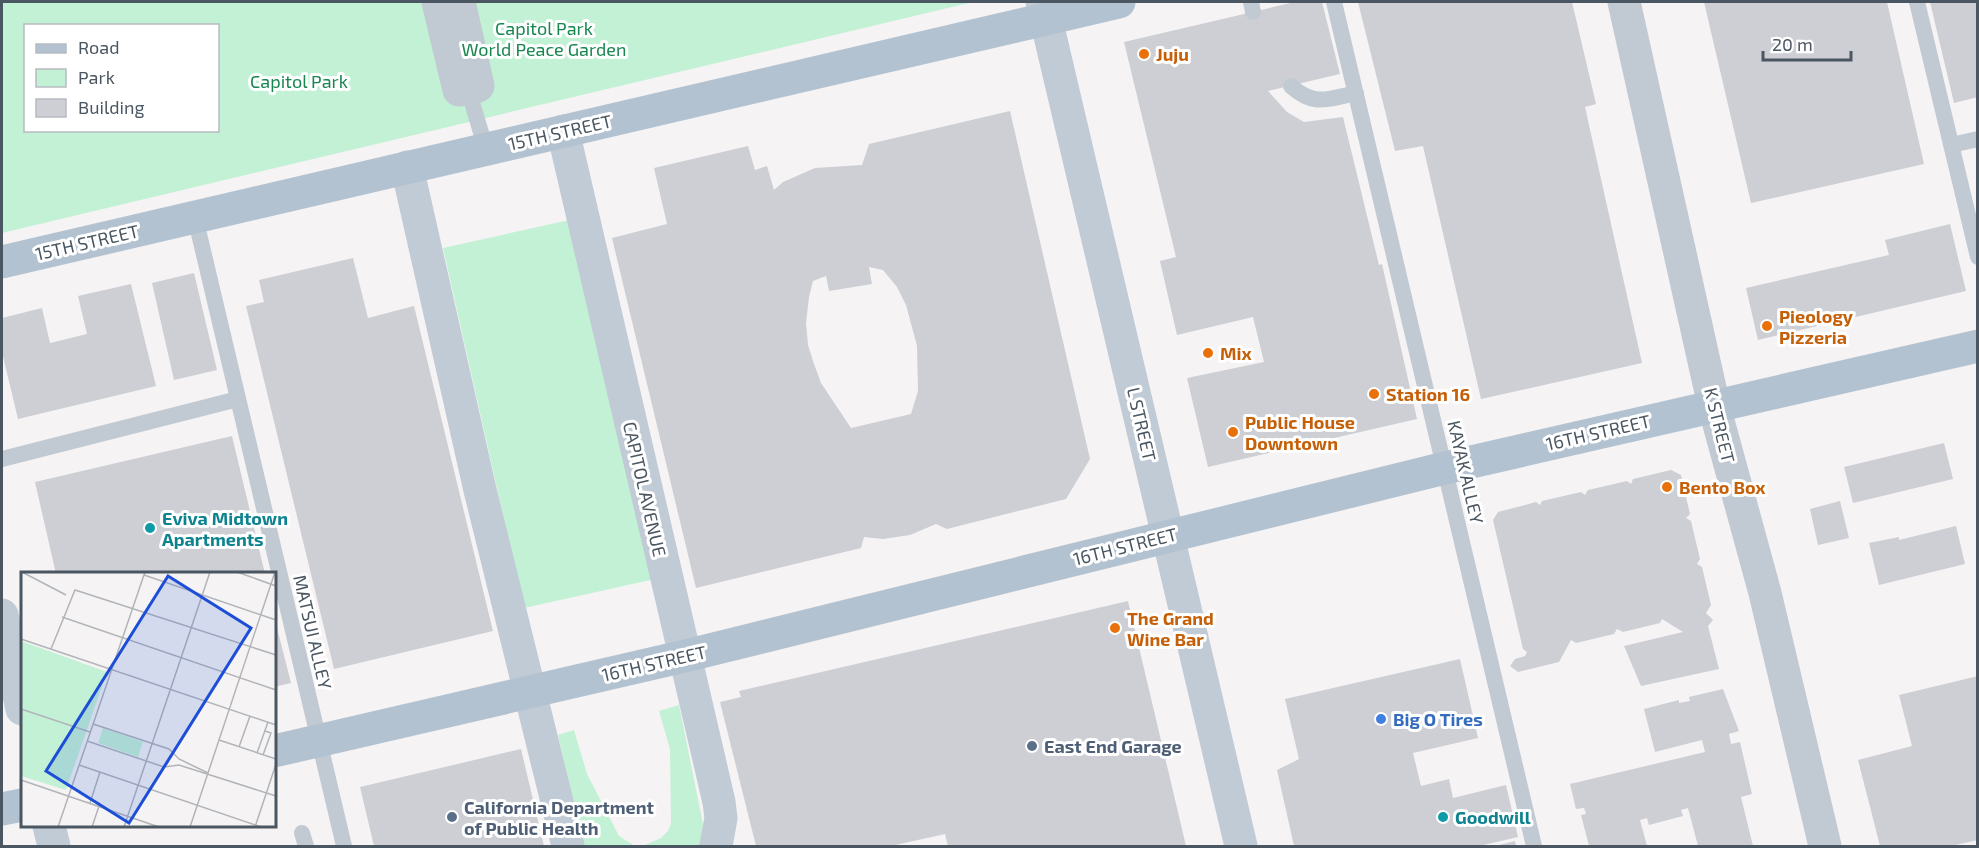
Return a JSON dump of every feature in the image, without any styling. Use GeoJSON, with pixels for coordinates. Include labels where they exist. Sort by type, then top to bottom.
{"type":"FeatureCollection","features":[{"type":"Feature","properties":{"kind":"main road","name":"15TH STREET"},"geometry":{"type":"LineString","coordinates":[[2,262],[562,131],[1044,10],[1119,2]]}},
{"type":"Feature","properties":{"kind":"main road","name":"16TH STREET"},"geometry":{"type":"LineString","coordinates":[[276,751],[685,656],[1445,468],[1977,345]]}},
{"type":"Feature","properties":{"kind":"main road"},"geometry":{"type":"LineString","coordinates":[[2,809],[21,805]]}},
{"type":"Feature","properties":{"kind":"street"},"geometry":{"type":"LineString","coordinates":[[438,2],[459,90],[469,92],[478,86],[459,2]]}},
{"type":"Feature","properties":{"kind":"street"},"geometry":{"type":"LineString","coordinates":[[446,2],[469,92]]}},
{"type":"Feature","properties":{"kind":"street","name":"K STREET"},"geometry":{"type":"LineString","coordinates":[[1624,2],[1714,406],[1765,593],[1825,846]]}},
{"type":"Feature","properties":{"kind":"street","name":"L STREET"},"geometry":{"type":"LineString","coordinates":[[1044,10],[1241,846]]}},
{"type":"Feature","properties":{"kind":"street","name":"CAPITOL AVENUE"},"geometry":{"type":"LineString","coordinates":[[562,131],[719,802],[721,818],[716,846]]}},
{"type":"Feature","properties":{"kind":"street"},"geometry":{"type":"LineString","coordinates":[[407,167],[529,692],[568,846]]}},
{"type":"Feature","properties":{"kind":"street"},"geometry":{"type":"LineString","coordinates":[[2,615],[21,704]]}},
{"type":"Feature","properties":{"kind":"street"},"geometry":{"type":"LineString","coordinates":[[49,827],[54,846]]}},
{"type":"Feature","properties":{"kind":"lane","name":"KAYAK ALLEY"},"geometry":{"type":"LineString","coordinates":[[1334,2],[1534,846]]}},
{"type":"Feature","properties":{"kind":"lane"},"geometry":{"type":"LineString","coordinates":[[1917,2],[1977,257]]}},
{"type":"Feature","properties":{"kind":"lane"},"geometry":{"type":"LineString","coordinates":[[1291,86],[1303,97],[1319,100],[1356,93]]}},
{"type":"Feature","properties":{"kind":"lane"},"geometry":{"type":"LineString","coordinates":[[469,92],[486,149]]}},
{"type":"Feature","properties":{"kind":"lane"},"geometry":{"type":"LineString","coordinates":[[1951,145],[1977,139]]}},
{"type":"Feature","properties":{"kind":"lane","name":"MATSUI ALLEY"},"geometry":{"type":"LineString","coordinates":[[195,217],[344,846]]}},
{"type":"Feature","properties":{"kind":"lane"},"geometry":{"type":"LineString","coordinates":[[2,459],[238,399]]}},
{"type":"Feature","properties":{"kind":"green space","name":"Capitol Park"},"geometry":{"type":"Polygon","coordinates":[[[2,2],[973,2],[2,233],[2,2]]]}},
{"type":"Feature","properties":{"kind":"green space"},"geometry":{"type":"Polygon","coordinates":[[[574,219],[655,579],[524,608],[443,248],[574,219]]]}},
{"type":"Feature","properties":{"kind":"green space"},"geometry":{"type":"Polygon","coordinates":[[[679,705],[703,824],[701,846],[635,846],[645,845],[661,838],[668,831],[671,823],[670,749],[659,711],[679,705]]]}},
{"type":"Feature","properties":{"kind":"green space"},"geometry":{"type":"Polygon","coordinates":[[[574,730],[587,774],[619,836],[635,846],[584,846],[558,735],[574,730]]]}},
{"type":"Feature","properties":{"kind":"building"},"geometry":{"type":"Polygon","coordinates":[[[1295,2],[1322,2],[1340,74],[1268,91],[1287,112],[1304,122],[1343,117],[1379,265],[1382,264],[1417,419],[1208,467],[1187,378],[1264,362],[1253,317],[1177,335],[1160,261],[1176,257],[1124,42],[1295,2]]]}},
{"type":"Feature","properties":{"kind":"building"},"geometry":{"type":"Polygon","coordinates":[[[1358,2],[1572,2],[1596,104],[1585,107],[1642,363],[1481,399],[1423,146],[1395,151],[1358,2]]]}},
{"type":"Feature","properties":{"kind":"building"},"geometry":{"type":"Polygon","coordinates":[[[1704,2],[1887,2],[1924,164],[1751,203],[1704,2]]]}},
{"type":"Feature","properties":{"kind":"building"},"geometry":{"type":"Polygon","coordinates":[[[1930,2],[1978,2],[1978,97],[1954,103],[1930,2]]]}},
{"type":"Feature","properties":{"kind":"building"},"geometry":{"type":"Polygon","coordinates":[[[1010,111],[1090,459],[1066,499],[947,529],[936,524],[910,535],[883,539],[864,537],[861,548],[696,588],[612,238],[667,224],[654,168],[748,146],[755,170],[767,166],[774,190],[783,182],[815,168],[862,165],[869,144],[1010,111]],[[869,267],[872,284],[829,291],[826,276],[813,281],[809,297],[806,323],[808,345],[814,364],[821,383],[851,428],[911,414],[918,391],[917,346],[906,305],[897,287],[883,270],[869,267]]]}},
{"type":"Feature","properties":{"kind":"building"},"geometry":{"type":"Polygon","coordinates":[[[1950,224],[1966,291],[1758,340],[1746,288],[1889,255],[1885,240],[1950,224]]]}},
{"type":"Feature","properties":{"kind":"building"},"geometry":{"type":"Polygon","coordinates":[[[353,258],[368,318],[414,306],[493,631],[334,669],[246,306],[264,302],[259,280],[353,258]]]}},
{"type":"Feature","properties":{"kind":"building"},"geometry":{"type":"Polygon","coordinates":[[[194,273],[217,370],[174,380],[152,283],[194,273]]]}},
{"type":"Feature","properties":{"kind":"building"},"geometry":{"type":"Polygon","coordinates":[[[131,284],[156,386],[18,419],[2,352],[2,318],[42,308],[50,343],[87,334],[78,296],[131,284]]]}},
{"type":"Feature","properties":{"kind":"building","name":"Eviva Midtown Apartments"},"geometry":{"type":"Polygon","coordinates":[[[232,436],[265,572],[56,572],[35,482],[232,436]]]}},
{"type":"Feature","properties":{"kind":"building"},"geometry":{"type":"Polygon","coordinates":[[[1944,443],[1953,479],[1853,503],[1844,467],[1944,443]]]}},
{"type":"Feature","properties":{"kind":"building"},"geometry":{"type":"Polygon","coordinates":[[[1671,470],[1681,475],[1690,514],[1686,518],[1691,521],[1700,559],[1697,564],[1702,567],[1711,605],[1706,613],[1713,620],[1708,626],[1719,669],[1641,686],[1624,646],[1683,632],[1662,619],[1660,623],[1623,632],[1617,629],[1614,634],[1576,643],[1571,640],[1559,662],[1518,672],[1510,666],[1515,659],[1525,656],[1527,652],[1523,649],[1493,520],[1498,512],[1536,502],[1540,505],[1542,501],[1581,492],[1585,495],[1588,490],[1627,481],[1631,484],[1633,479],[1671,470]]]}},
{"type":"Feature","properties":{"kind":"building"},"geometry":{"type":"Polygon","coordinates":[[[1840,501],[1849,538],[1818,545],[1810,509],[1840,501]]]}},
{"type":"Feature","properties":{"kind":"building"},"geometry":{"type":"Polygon","coordinates":[[[1956,526],[1965,564],[1879,585],[1869,543],[1899,537],[1899,540],[1956,526]]]}},
{"type":"Feature","properties":{"kind":"building","name":"East End Garage"},"geometry":{"type":"Polygon","coordinates":[[[1128,601],[1186,846],[948,846],[945,834],[891,846],[756,846],[720,702],[741,697],[739,691],[1128,601]]]}},
{"type":"Feature","properties":{"kind":"building"},"geometry":{"type":"Polygon","coordinates":[[[276,624],[291,683],[276,687],[276,624]]]}},
{"type":"Feature","properties":{"kind":"building"},"geometry":{"type":"Polygon","coordinates":[[[1460,659],[1478,738],[1413,753],[1421,786],[1449,779],[1453,798],[1506,785],[1518,837],[1479,846],[1294,846],[1277,770],[1299,759],[1285,699],[1460,659]]]}},
{"type":"Feature","properties":{"kind":"building"},"geometry":{"type":"Polygon","coordinates":[[[1978,676],[1978,840],[1951,846],[1880,846],[1858,760],[1912,746],[1899,695],[1978,676]]]}},
{"type":"Feature","properties":{"kind":"building"},"geometry":{"type":"Polygon","coordinates":[[[1723,689],[1739,731],[1729,734],[1731,744],[1740,742],[1752,794],[1741,797],[1753,846],[1698,846],[1688,808],[1681,810],[1683,816],[1649,825],[1647,818],[1640,820],[1647,846],[1589,846],[1581,815],[1586,814],[1584,808],[1576,809],[1570,784],[1705,752],[1702,740],[1655,752],[1644,709],[1679,700],[1679,703],[1690,701],[1689,697],[1723,689]]]}},
{"type":"Feature","properties":{"kind":"building","name":"California Department of Public Health"},"geometry":{"type":"Polygon","coordinates":[[[521,749],[544,846],[374,846],[360,787],[521,749]]]}},
{"type":"Feature","properties":{"kind":"building"},"geometry":{"type":"Polygon","coordinates":[[[1515,841],[1516,846],[1495,846],[1515,841]]]}},
{"type":"Feature","properties":{"kind":"place","name":"Juju"},"geometry":{"type":"Point","coordinates":[1144,54]}},
{"type":"Feature","properties":{"kind":"place","name":"Pieology Pizzeria"},"geometry":{"type":"Point","coordinates":[1767,326]}},
{"type":"Feature","properties":{"kind":"place","name":"Mix"},"geometry":{"type":"Point","coordinates":[1208,353]}},
{"type":"Feature","properties":{"kind":"place","name":"Station 16"},"geometry":{"type":"Point","coordinates":[1374,394]}},
{"type":"Feature","properties":{"kind":"place","name":"Public House Downtown"},"geometry":{"type":"Point","coordinates":[1233,432]}},
{"type":"Feature","properties":{"kind":"place","name":"Bento Box"},"geometry":{"type":"Point","coordinates":[1667,487]}},
{"type":"Feature","properties":{"kind":"place","name":"Eviva Midtown Apartments"},"geometry":{"type":"Point","coordinates":[150,528]}},
{"type":"Feature","properties":{"kind":"place","name":"The Grand Wine Bar"},"geometry":{"type":"Point","coordinates":[1115,628]}},
{"type":"Feature","properties":{"kind":"place","name":"Big O Tires"},"geometry":{"type":"Point","coordinates":[1381,719]}},
{"type":"Feature","properties":{"kind":"place","name":"East End Garage"},"geometry":{"type":"Point","coordinates":[1032,746]}},
{"type":"Feature","properties":{"kind":"place","name":"California Department of Public Health"},"geometry":{"type":"Point","coordinates":[452,817]}},
{"type":"Feature","properties":{"kind":"place","name":"Goodwill"},"geometry":{"type":"Point","coordinates":[1443,817]}},
{"type":"Feature","properties":{"kind":"park label","name":"Capitol Park World Peace Garden"},"geometry":{"type":"Point","coordinates":[544,38]}}]}
